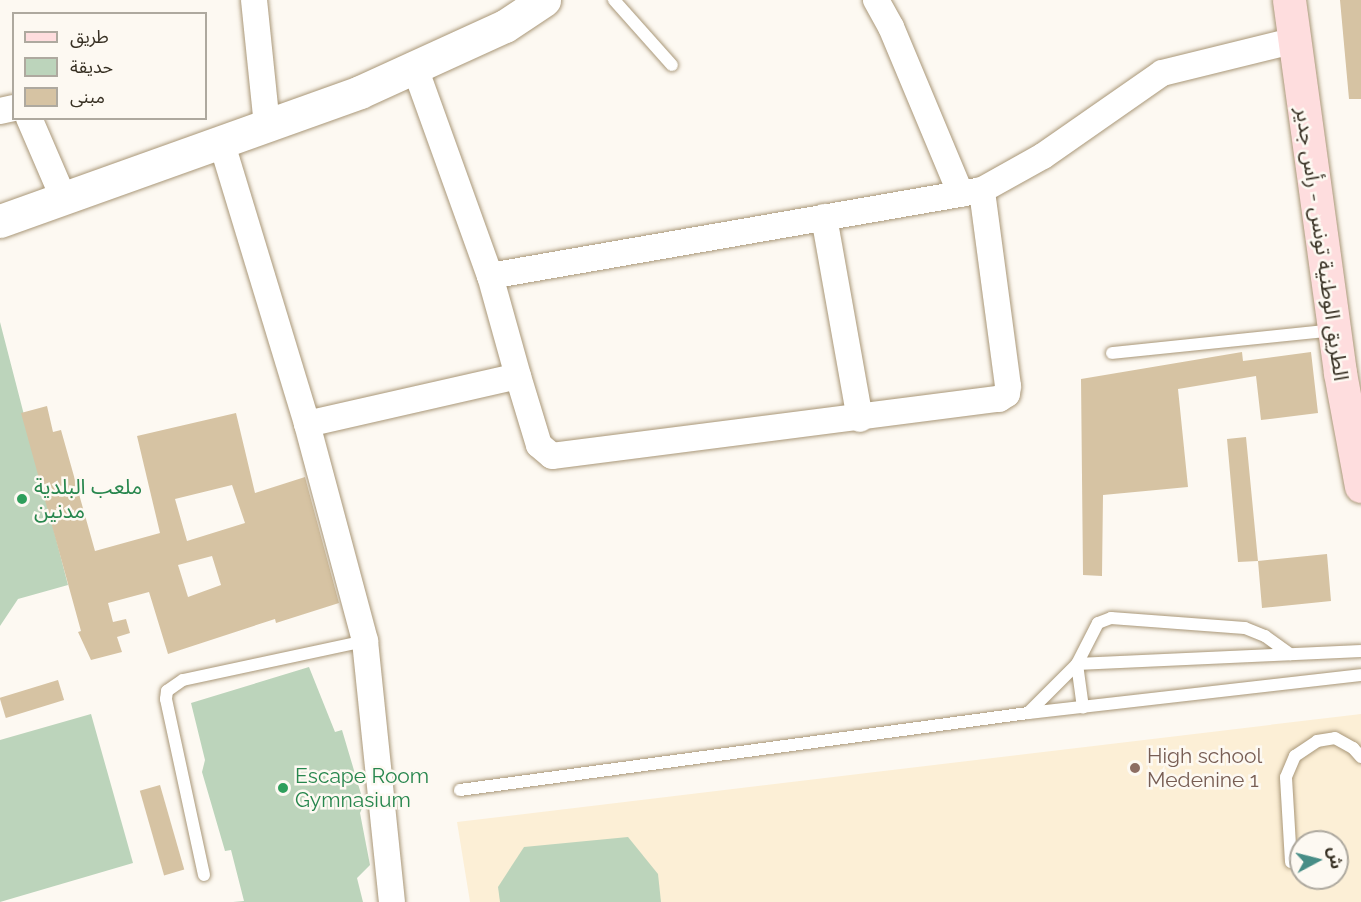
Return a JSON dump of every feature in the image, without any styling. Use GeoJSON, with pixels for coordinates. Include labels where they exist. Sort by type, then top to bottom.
{"type":"FeatureCollection","features":[{"type":"Feature","properties":{"kind":"main road","name":"الطريق الوطنية تونس - رأس جدير"},"geometry":{"type":"LineString","coordinates":[[1289,0],[1292,41],[1334,330],[1350,371],[1361,486]]}},
{"type":"Feature","properties":{"kind":"street"},"geometry":{"type":"LineString","coordinates":[[254,0],[267,125]]}},
{"type":"Feature","properties":{"kind":"street"},"geometry":{"type":"LineString","coordinates":[[0,221],[63,197],[222,144],[267,125],[360,92],[414,65],[505,26],[544,0]]}},
{"type":"Feature","properties":{"kind":"street"},"geometry":{"type":"LineString","coordinates":[[414,65],[490,276],[538,446],[552,456],[991,401],[1007,394],[972,192],[876,0]]}},
{"type":"Feature","properties":{"kind":"street"},"geometry":{"type":"LineString","coordinates":[[490,276],[972,192],[1043,156],[1161,73],[1292,41]]}},
{"type":"Feature","properties":{"kind":"street"},"geometry":{"type":"LineString","coordinates":[[30,120],[63,197]]}},
{"type":"Feature","properties":{"kind":"street"},"geometry":{"type":"LineString","coordinates":[[222,144],[307,424],[365,641],[392,902]]}},
{"type":"Feature","properties":{"kind":"street"},"geometry":{"type":"LineString","coordinates":[[824,217],[860,419]]}},
{"type":"Feature","properties":{"kind":"street"},"geometry":{"type":"LineString","coordinates":[[307,424],[518,376]]}},
{"type":"Feature","properties":{"kind":"lane"},"geometry":{"type":"LineString","coordinates":[[614,0],[672,65]]}},
{"type":"Feature","properties":{"kind":"lane"},"geometry":{"type":"LineString","coordinates":[[1112,353],[1334,330]]}},
{"type":"Feature","properties":{"kind":"lane"},"geometry":{"type":"LineString","coordinates":[[1028,712],[1077,664],[1098,623],[1112,618],[1245,628],[1265,636],[1290,654]]}},
{"type":"Feature","properties":{"kind":"lane"},"geometry":{"type":"LineString","coordinates":[[204,875],[166,699],[167,691],[183,680],[365,641]]}},
{"type":"Feature","properties":{"kind":"lane"},"geometry":{"type":"LineString","coordinates":[[1077,664],[1361,651]]}},
{"type":"Feature","properties":{"kind":"lane"},"geometry":{"type":"LineString","coordinates":[[1077,664],[1083,708]]}},
{"type":"Feature","properties":{"kind":"lane"},"geometry":{"type":"LineString","coordinates":[[460,790],[1028,712],[1083,708],[1361,675]]}},
{"type":"Feature","properties":{"kind":"lane"},"geometry":{"type":"LineString","coordinates":[[1289,830],[1286,777],[1295,756],[1317,741],[1335,738],[1353,748],[1361,757]]}},
{"type":"Feature","properties":{"kind":"shaded area","name":"High school Medenine 1"},"geometry":{"type":"Polygon","coordinates":[[[1361,714],[1361,902],[470,902],[457,822],[1361,714]]]}},
{"type":"Feature","properties":{"kind":"green space","name":"ملعب البلدية مدنين"},"geometry":{"type":"Polygon","coordinates":[[[0,322],[68,585],[18,599],[0,626],[0,322]]]}},
{"type":"Feature","properties":{"kind":"green space","name":"Escape Room Gymnasium"},"geometry":{"type":"Polygon","coordinates":[[[309,667],[335,732],[342,730],[364,804],[360,813],[370,865],[357,878],[363,902],[233,902],[244,901],[231,850],[225,851],[202,772],[205,760],[191,703],[309,667]]]}},
{"type":"Feature","properties":{"kind":"green space"},"geometry":{"type":"Polygon","coordinates":[[[91,714],[133,863],[0,902],[0,740],[91,714]]]}},
{"type":"Feature","properties":{"kind":"green space"},"geometry":{"type":"Polygon","coordinates":[[[628,837],[658,874],[661,902],[500,902],[498,887],[524,847],[628,837]]]}},
{"type":"Feature","properties":{"kind":"building"},"geometry":{"type":"Polygon","coordinates":[[[1340,0],[1361,0],[1361,99],[1349,99],[1340,0]]]}},
{"type":"Feature","properties":{"kind":"building"},"geometry":{"type":"Polygon","coordinates":[[[1242,352],[1243,361],[1311,352],[1318,413],[1261,420],[1256,376],[1178,389],[1188,487],[1103,495],[1102,576],[1083,575],[1081,379],[1242,352]]]}},
{"type":"Feature","properties":{"kind":"building"},"geometry":{"type":"Polygon","coordinates":[[[47,406],[53,432],[61,430],[95,551],[160,533],[137,436],[236,413],[255,493],[305,477],[339,603],[276,623],[275,619],[168,654],[149,592],[108,603],[113,622],[126,619],[130,633],[117,637],[122,652],[91,660],[78,632],[81,631],[21,413],[47,406]],[[232,485],[175,499],[187,541],[245,523],[232,485]],[[212,556],[178,565],[188,597],[221,585],[212,556]]]}},
{"type":"Feature","properties":{"kind":"building"},"geometry":{"type":"Polygon","coordinates":[[[1246,437],[1258,561],[1238,562],[1227,439],[1246,437]]]}},
{"type":"Feature","properties":{"kind":"building"},"geometry":{"type":"Polygon","coordinates":[[[1327,554],[1331,601],[1262,608],[1258,561],[1327,554]]]}},
{"type":"Feature","properties":{"kind":"building"},"geometry":{"type":"Polygon","coordinates":[[[58,680],[64,700],[6,718],[0,698],[58,680]]]}},
{"type":"Feature","properties":{"kind":"building"},"geometry":{"type":"Polygon","coordinates":[[[160,785],[184,870],[164,875],[140,791],[160,785]]]}},
{"type":"Feature","properties":{"kind":"place","name":"ملعب البلدية مدنين"},"geometry":{"type":"Point","coordinates":[22,499]}},
{"type":"Feature","properties":{"kind":"place","name":"High school Medenine 1"},"geometry":{"type":"Point","coordinates":[1135,768]}},
{"type":"Feature","properties":{"kind":"place","name":"Escape Room Gymnasium"},"geometry":{"type":"Point","coordinates":[283,788]}}]}
